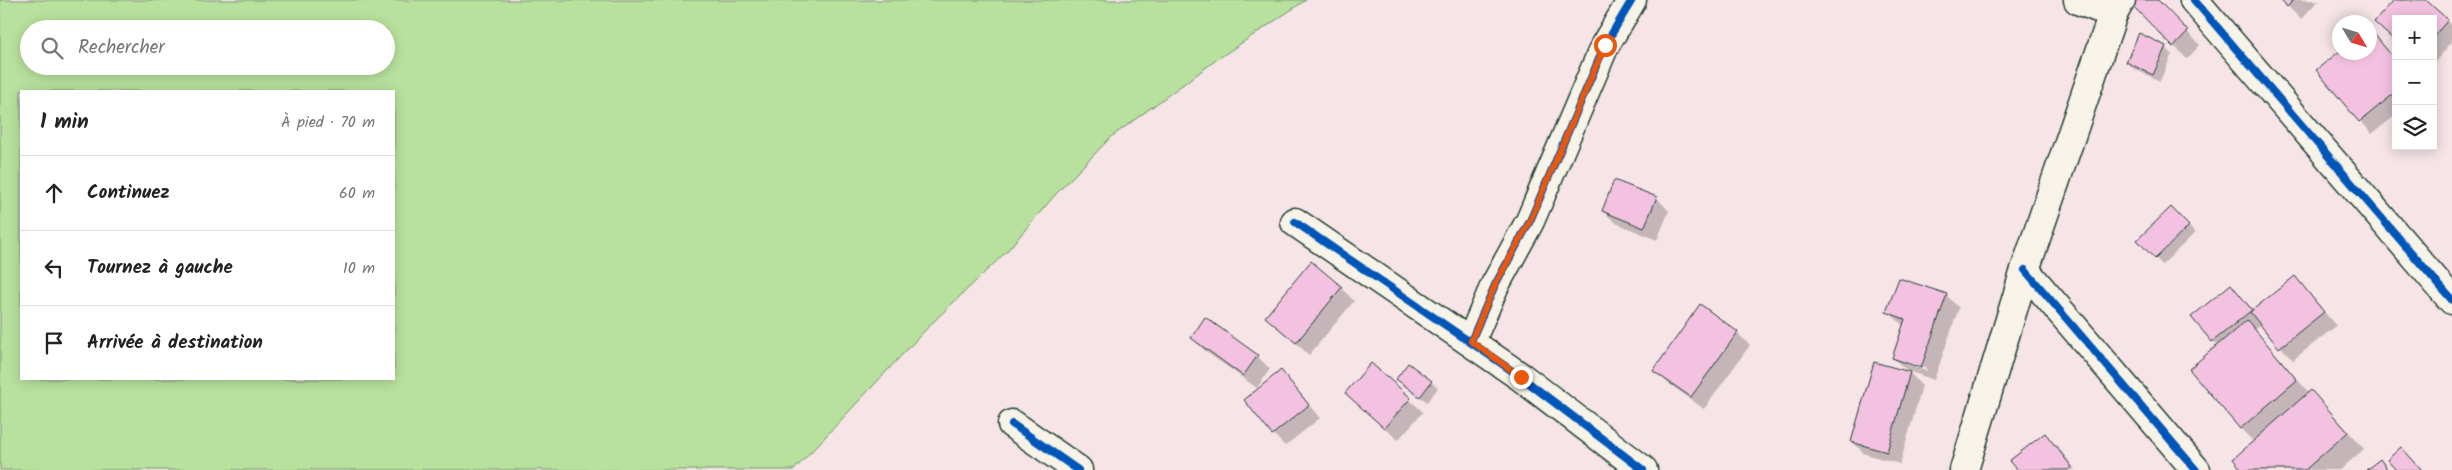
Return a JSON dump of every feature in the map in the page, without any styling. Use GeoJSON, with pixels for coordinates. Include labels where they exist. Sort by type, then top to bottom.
{"type":"FeatureCollection","features":[{"type":"Feature","properties":{"kind":"street"},"geometry":{"type":"LineString","coordinates":[[1471,341],[1495,285],[1530,221],[1605,45],[1632,0]]}},
{"type":"Feature","properties":{"kind":"street"},"geometry":{"type":"LineString","coordinates":[[1964,470],[2024,270],[2117,7],[2078,0]]}},
{"type":"Feature","properties":{"kind":"street"},"geometry":{"type":"LineString","coordinates":[[2194,0],[2452,300]]}},
{"type":"Feature","properties":{"kind":"street"},"geometry":{"type":"LineString","coordinates":[[1295,222],[1471,341],[1643,470]]}},
{"type":"Feature","properties":{"kind":"street"},"geometry":{"type":"LineString","coordinates":[[2024,270],[2196,470]]}},
{"type":"Feature","properties":{"kind":"street"},"geometry":{"type":"LineString","coordinates":[[1012,424],[1078,470]]}},
{"type":"Feature","properties":{"kind":"green space"},"geometry":{"type":"Polygon","coordinates":[[[0,0],[1306,0],[1219,58],[1111,137],[1055,195],[1006,252],[931,324],[794,470],[0,470],[0,0]]]}},
{"type":"Feature","properties":{"kind":"building"},"geometry":{"type":"Polygon","coordinates":[[[2133,0],[2158,0],[2188,31],[2173,47],[2130,3],[2133,0]]]}},
{"type":"Feature","properties":{"kind":"building"},"geometry":{"type":"Polygon","coordinates":[[[2280,0],[2294,0],[2287,7],[2280,0]]]}},
{"type":"Feature","properties":{"kind":"building"},"geometry":{"type":"Polygon","coordinates":[[[2394,0],[2426,0],[2448,20],[2437,32],[2437,15],[2392,15],[2392,38],[2377,25],[2377,19],[2394,0]]]}},
{"type":"Feature","properties":{"kind":"building"},"geometry":{"type":"Polygon","coordinates":[[[2139,33],[2166,46],[2153,75],[2126,62],[2139,33]]]}},
{"type":"Feature","properties":{"kind":"building"},"geometry":{"type":"Polygon","coordinates":[[[2377,38],[2392,56],[2392,95],[2359,122],[2316,70],[2332,57],[2332,60],[2377,60],[2377,38]]]}},
{"type":"Feature","properties":{"kind":"building"},"geometry":{"type":"Polygon","coordinates":[[[1614,180],[1657,197],[1644,228],[1602,211],[1614,180]]]}},
{"type":"Feature","properties":{"kind":"building"},"geometry":{"type":"Polygon","coordinates":[[[2171,207],[2189,226],[2155,259],[2137,240],[2171,207]]]}},
{"type":"Feature","properties":{"kind":"building"},"geometry":{"type":"Polygon","coordinates":[[[1311,261],[1342,287],[1296,343],[1265,317],[1311,261]]]}},
{"type":"Feature","properties":{"kind":"building"},"geometry":{"type":"Polygon","coordinates":[[[2295,276],[2324,312],[2279,348],[2250,312],[2295,276]]]}},
{"type":"Feature","properties":{"kind":"building"},"geometry":{"type":"Polygon","coordinates":[[[1899,278],[1947,294],[1921,368],[1892,358],[1905,319],[1886,312],[1899,278]]]}},
{"type":"Feature","properties":{"kind":"building"},"geometry":{"type":"Polygon","coordinates":[[[2231,284],[2252,310],[2212,342],[2191,317],[2231,284]]]}},
{"type":"Feature","properties":{"kind":"building"},"geometry":{"type":"Polygon","coordinates":[[[1700,304],[1738,332],[1691,397],[1653,371],[1700,304]]]}},
{"type":"Feature","properties":{"kind":"building"},"geometry":{"type":"Polygon","coordinates":[[[1205,317],[1258,355],[1243,376],[1191,338],[1205,317]]]}},
{"type":"Feature","properties":{"kind":"building"},"geometry":{"type":"Polygon","coordinates":[[[2247,320],[2297,380],[2240,429],[2189,369],[2247,320]]]}},
{"type":"Feature","properties":{"kind":"building"},"geometry":{"type":"Polygon","coordinates":[[[1874,362],[1910,372],[1887,452],[1851,442],[1874,362]]]}},
{"type":"Feature","properties":{"kind":"building"},"geometry":{"type":"Polygon","coordinates":[[[1371,363],[1411,398],[1384,428],[1345,393],[1371,363]]]}},
{"type":"Feature","properties":{"kind":"building"},"geometry":{"type":"Polygon","coordinates":[[[1408,363],[1432,381],[1420,397],[1396,379],[1408,363]]]}},
{"type":"Feature","properties":{"kind":"building"},"geometry":{"type":"Polygon","coordinates":[[[1281,370],[1309,405],[1272,435],[1244,400],[1281,370]]]}},
{"type":"Feature","properties":{"kind":"building"},"geometry":{"type":"Polygon","coordinates":[[[2311,390],[2348,432],[2305,470],[2242,470],[2233,459],[2311,390]]]}},
{"type":"Feature","properties":{"kind":"building"},"geometry":{"type":"Polygon","coordinates":[[[2045,433],[2072,467],[2068,470],[2017,470],[2009,461],[2045,433]]]}},
{"type":"Feature","properties":{"kind":"building"},"geometry":{"type":"Polygon","coordinates":[[[2401,447],[2422,470],[2396,470],[2387,460],[2401,447]]]}},
{"type":"Feature","properties":{"kind":"building"},"geometry":{"type":"Polygon","coordinates":[[[2380,459],[2388,470],[2366,470],[2380,459]]]}},
{"type":"Feature","properties":{"kind":"cycle path"},"geometry":{"type":"LineString","coordinates":[[1471,341],[1495,285],[1530,221],[1605,45],[1632,0]]}},
{"type":"Feature","properties":{"kind":"cycle path"},"geometry":{"type":"LineString","coordinates":[[2194,0],[2452,300]]}},
{"type":"Feature","properties":{"kind":"cycle path"},"geometry":{"type":"LineString","coordinates":[[1295,222],[1521,377],[1643,470]]}},
{"type":"Feature","properties":{"kind":"cycle path"},"geometry":{"type":"LineString","coordinates":[[2025,270],[2196,470]]}},
{"type":"Feature","properties":{"kind":"cycle path"},"geometry":{"type":"LineString","coordinates":[[1012,424],[1078,470]]}},
{"type":"Feature","properties":{"kind":"route"},"geometry":{"type":"LineString","coordinates":[[1521,377],[1471,341],[1495,285],[1530,221],[1605,45]]}}]}
